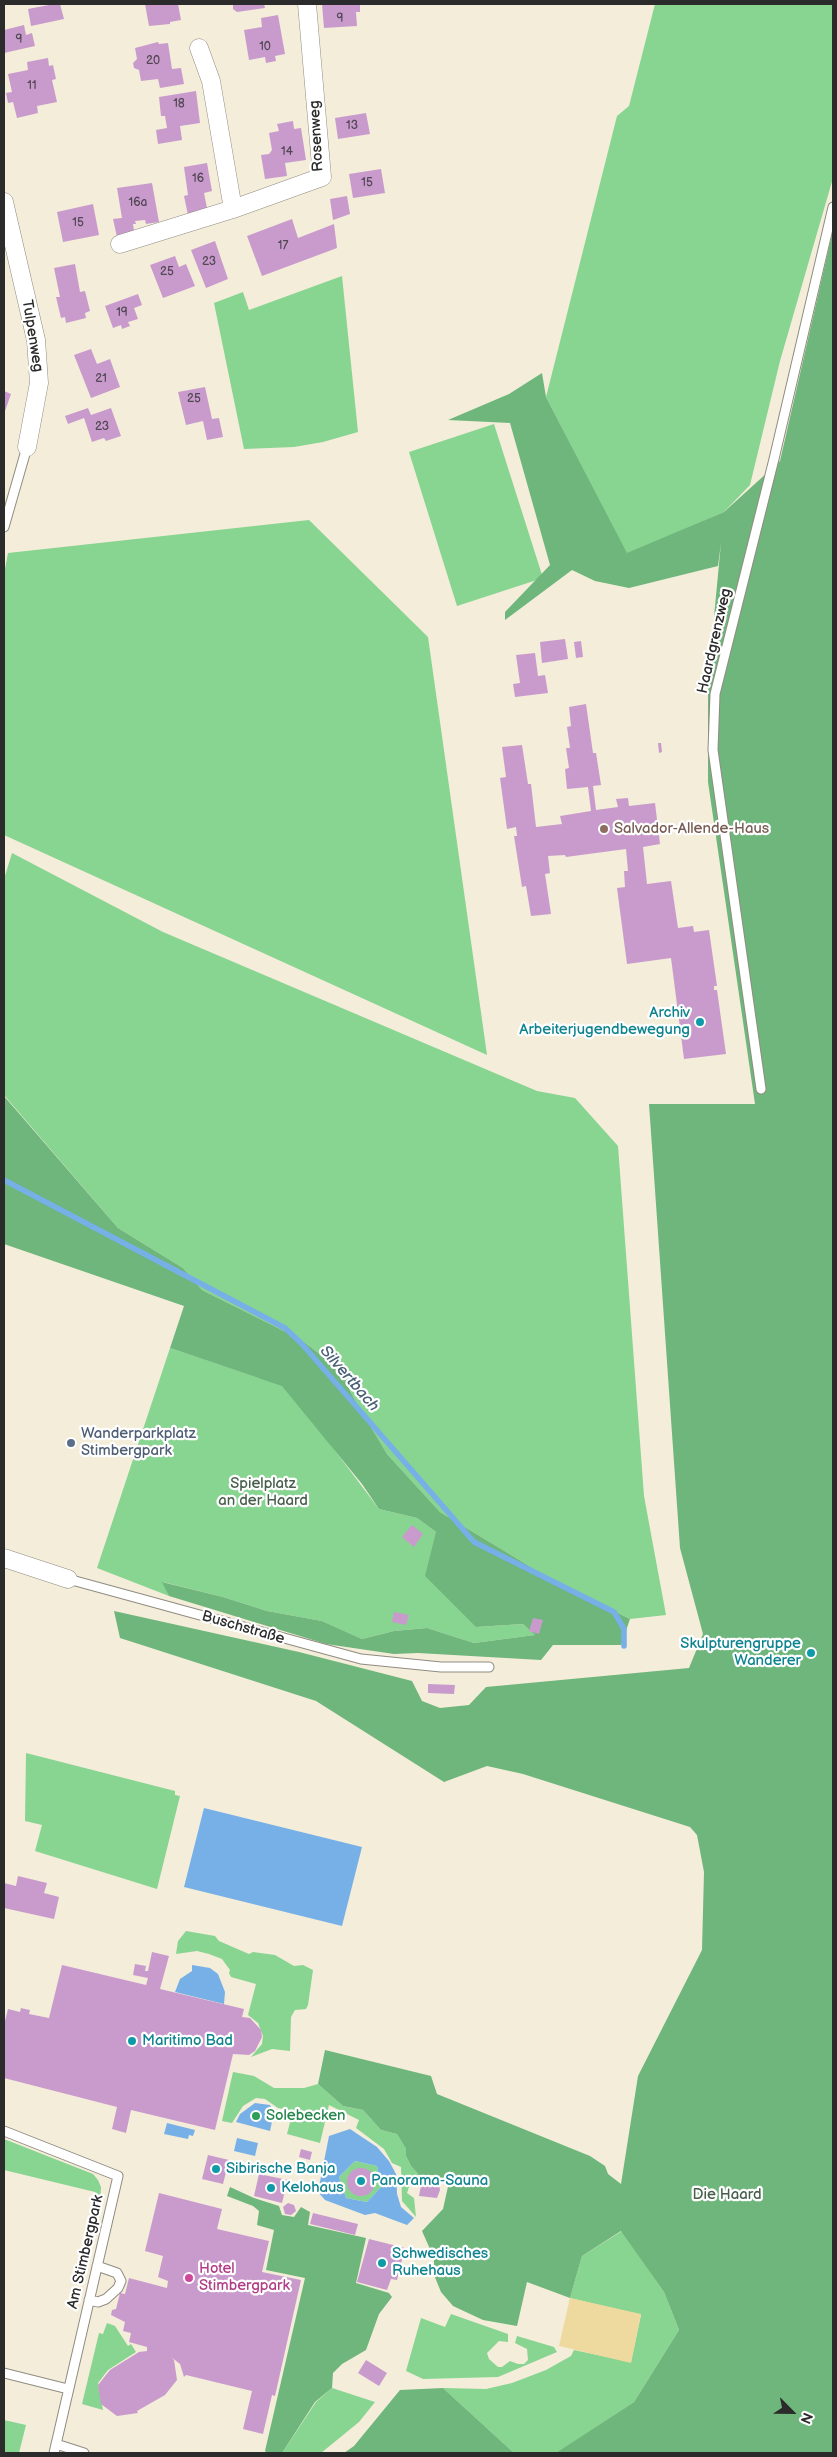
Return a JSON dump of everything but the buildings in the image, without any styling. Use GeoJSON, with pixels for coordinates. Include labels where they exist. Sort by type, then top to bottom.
{"type":"FeatureCollection","features":[{"type":"Feature","properties":{"kind":"street","name":"Rosenweg"},"geometry":{"type":"LineString","coordinates":[[120,244],[233,209],[322,177],[306,4]]}},
{"type":"Feature","properties":{"kind":"street"},"geometry":{"type":"LineString","coordinates":[[199,48],[211,81],[233,209]]}},
{"type":"Feature","properties":{"kind":"street","name":"Tulpenweg"},"geometry":{"type":"LineString","coordinates":[[4,202],[36,340],[39,383],[27,446]]}},
{"type":"Feature","properties":{"kind":"street","name":"Buschstraße"},"geometry":{"type":"LineString","coordinates":[[4,1558],[68,1579]]}},
{"type":"Feature","properties":{"kind":"lane","name":"Haardgrenzweg"},"geometry":{"type":"LineString","coordinates":[[761,1089],[713,750],[715,694],[774,459],[833,207]]}},
{"type":"Feature","properties":{"kind":"lane","name":"Tulpenweg"},"geometry":{"type":"LineString","coordinates":[[4,527],[27,446]]}},
{"type":"Feature","properties":{"kind":"lane","name":"Buschstraße"},"geometry":{"type":"LineString","coordinates":[[68,1579],[361,1659],[441,1667],[488,1667]]}},
{"type":"Feature","properties":{"kind":"lane","name":"Am Stimbergpark"},"geometry":{"type":"LineString","coordinates":[[4,2131],[118,2176],[54,2453]]}},
{"type":"Feature","properties":{"kind":"lane"},"geometry":{"type":"LineString","coordinates":[[89,2300],[98,2302],[106,2299],[118,2288],[121,2281],[116,2273],[97,2266]]}},
{"type":"Feature","properties":{"kind":"lane"},"geometry":{"type":"LineString","coordinates":[[4,2373],[68,2389]]}},
{"type":"Feature","properties":{"kind":"lane"},"geometry":{"type":"LineString","coordinates":[[56,2444],[84,2453]]}},
{"type":"Feature","properties":{"kind":"green space"},"geometry":{"type":"Polygon","coordinates":[[[655,4],[833,4],[833,178],[780,361],[750,485],[724,512],[627,554],[546,397],[617,116],[629,106],[655,4]]]}},
{"type":"Feature","properties":{"kind":"green space","name":"Die Haard"},"geometry":{"type":"Polygon","coordinates":[[[833,230],[833,2453],[556,2453],[634,2402],[679,2330],[664,2292],[621,2231],[582,2256],[570,2298],[527,2282],[517,2326],[483,2320],[453,2306],[441,2292],[434,2275],[434,2258],[422,2231],[443,2209],[449,2182],[433,2175],[419,2175],[411,2166],[406,2156],[406,2149],[397,2134],[381,2130],[363,2110],[343,2106],[318,2084],[325,2050],[431,2076],[437,2094],[590,2156],[605,2166],[608,2174],[621,2184],[638,2076],[702,1950],[704,1872],[697,1835],[690,1827],[523,1774],[487,1766],[444,1782],[316,1701],[120,1638],[114,1611],[299,1652],[412,1681],[422,1701],[440,1708],[469,1705],[486,1687],[689,1668],[703,1634],[680,1548],[649,1104],[755,1104],[708,782],[708,680],[721,543],[718,566],[629,588],[595,581],[572,570],[505,620],[505,612],[550,565],[510,423],[448,420],[509,394],[542,373],[546,397],[627,553],[724,512],[780,461],[833,230]]]}},
{"type":"Feature","properties":{"kind":"green space"},"geometry":{"type":"Polygon","coordinates":[[[342,276],[358,432],[323,442],[294,447],[244,449],[214,303],[243,292],[249,310],[342,276]]]}},
{"type":"Feature","properties":{"kind":"green space"},"geometry":{"type":"Polygon","coordinates":[[[494,424],[543,578],[457,606],[409,452],[494,424]]]}},
{"type":"Feature","properties":{"kind":"green space"},"geometry":{"type":"Polygon","coordinates":[[[309,520],[428,637],[487,1055],[4,835],[4,574],[8,553],[309,520]]]}},
{"type":"Feature","properties":{"kind":"green space"},"geometry":{"type":"Polygon","coordinates":[[[12,853],[163,932],[537,1091],[575,1098],[618,1146],[644,1496],[666,1615],[630,1619],[554,1581],[440,1512],[387,1454],[351,1393],[342,1371],[300,1339],[202,1290],[183,1268],[118,1228],[4,1095],[4,879],[12,853]]]}},
{"type":"Feature","properties":{"kind":"green space"},"geometry":{"type":"Polygon","coordinates":[[[4,1096],[118,1228],[183,1268],[202,1290],[300,1339],[342,1371],[351,1393],[387,1454],[440,1512],[554,1581],[630,1619],[621,1645],[553,1645],[541,1660],[418,1653],[394,1654],[326,1644],[169,1596],[162,1582],[223,1597],[267,1611],[322,1621],[362,1639],[394,1631],[427,1628],[474,1643],[535,1635],[523,1624],[476,1627],[425,1576],[436,1532],[417,1518],[379,1509],[362,1484],[282,1386],[170,1348],[184,1306],[4,1244],[4,1096]]]}},
{"type":"Feature","properties":{"kind":"green space","name":"Spielplatz an der Haard"},"geometry":{"type":"Polygon","coordinates":[[[170,1348],[259,1378],[271,1366],[379,1509],[417,1518],[436,1532],[476,1627],[523,1624],[535,1635],[474,1643],[427,1628],[394,1631],[362,1639],[322,1621],[267,1611],[223,1597],[163,1582],[169,1596],[97,1568],[170,1348]]]}},
{"type":"Feature","properties":{"kind":"green space"},"geometry":{"type":"Polygon","coordinates":[[[26,1753],[175,1791],[175,1795],[180,1796],[157,1889],[35,1851],[42,1825],[25,1821],[26,1753]]]}},
{"type":"Feature","properties":{"kind":"green space"},"geometry":{"type":"Polygon","coordinates":[[[186,1931],[215,1936],[219,1941],[249,1954],[253,1952],[275,1955],[294,1966],[303,1965],[313,1970],[308,2005],[306,2009],[295,2010],[291,2017],[290,2051],[272,2049],[251,2057],[262,2044],[263,2036],[258,2023],[248,2015],[256,1984],[231,1977],[230,1970],[222,1959],[209,1954],[197,1951],[176,1954],[178,1941],[186,1931]]]}},
{"type":"Feature","properties":{"kind":"green space"},"geometry":{"type":"Polygon","coordinates":[[[233,2072],[254,2076],[274,2088],[304,2088],[318,2084],[343,2106],[363,2110],[381,2130],[397,2134],[406,2149],[406,2156],[411,2166],[419,2175],[412,2178],[407,2193],[414,2198],[416,2217],[402,2201],[401,2167],[392,2163],[384,2149],[356,2128],[359,2120],[329,2105],[320,2143],[287,2134],[293,2111],[278,2108],[265,2099],[256,2098],[243,2106],[232,2123],[222,2121],[233,2072]]]}},
{"type":"Feature","properties":{"kind":"green space"},"geometry":{"type":"Polygon","coordinates":[[[4,2139],[93,2174],[101,2187],[100,2204],[97,2207],[94,2206],[95,2192],[4,2170],[4,2139]]]}},
{"type":"Feature","properties":{"kind":"green space"},"geometry":{"type":"Polygon","coordinates":[[[355,2161],[377,2166],[381,2187],[367,2202],[346,2198],[339,2177],[355,2161]]]}},
{"type":"Feature","properties":{"kind":"green space"},"geometry":{"type":"Polygon","coordinates":[[[230,2187],[254,2198],[279,2206],[282,2215],[294,2217],[301,2207],[310,2212],[308,2225],[366,2238],[356,2283],[389,2293],[392,2297],[379,2314],[366,2350],[342,2364],[333,2373],[332,2388],[315,2402],[282,2453],[267,2453],[265,2451],[305,2278],[266,2270],[274,2230],[257,2225],[259,2211],[253,2206],[227,2196],[230,2187]]]}},
{"type":"Feature","properties":{"kind":"green space"},"geometry":{"type":"Polygon","coordinates":[[[622,2231],[664,2292],[679,2330],[634,2402],[557,2453],[514,2453],[443,2388],[486,2389],[512,2383],[546,2370],[571,2356],[574,2350],[631,2362],[641,2315],[570,2298],[582,2256],[622,2231]]]}},
{"type":"Feature","properties":{"kind":"green space"},"geometry":{"type":"Polygon","coordinates":[[[451,2314],[508,2334],[508,2342],[499,2341],[487,2353],[489,2359],[498,2367],[502,2367],[510,2361],[524,2364],[528,2360],[527,2349],[515,2343],[517,2336],[554,2347],[557,2352],[498,2377],[423,2379],[406,2371],[421,2318],[445,2327],[451,2314]]]}},
{"type":"Feature","properties":{"kind":"green space"},"geometry":{"type":"Polygon","coordinates":[[[107,2323],[115,2326],[128,2346],[131,2344],[136,2352],[108,2370],[98,2383],[103,2410],[82,2404],[99,2333],[103,2334],[107,2323]]]}},
{"type":"Feature","properties":{"kind":"green space"},"geometry":{"type":"Polygon","coordinates":[[[332,2388],[375,2402],[359,2422],[321,2453],[282,2453],[316,2402],[332,2388]]]}},
{"type":"Feature","properties":{"kind":"green space"},"geometry":{"type":"Polygon","coordinates":[[[443,2388],[514,2453],[344,2453],[354,2446],[400,2390],[443,2388]]]}},
{"type":"Feature","properties":{"kind":"green space"},"geometry":{"type":"Polygon","coordinates":[[[4,2420],[26,2425],[19,2453],[4,2453],[4,2420]]]}},
{"type":"Feature","properties":{"kind":"sand"},"geometry":{"type":"Polygon","coordinates":[[[570,2298],[641,2314],[631,2363],[559,2346],[570,2298]]]}},
{"type":"Feature","properties":{"kind":"water"},"geometry":{"type":"Polygon","coordinates":[[[204,1808],[362,1847],[342,1926],[184,1887],[204,1808]]]}},
{"type":"Feature","properties":{"kind":"water"},"geometry":{"type":"Polygon","coordinates":[[[192,1965],[210,1968],[218,1974],[225,1992],[224,2004],[175,1992],[180,1979],[192,1971],[192,1965]]]}},
{"type":"Feature","properties":{"kind":"water","name":"Solebecken"},"geometry":{"type":"Polygon","coordinates":[[[255,2103],[270,2105],[274,2112],[270,2131],[236,2122],[240,2114],[255,2103]]]}},
{"type":"Feature","properties":{"kind":"water"},"geometry":{"type":"Polygon","coordinates":[[[167,2123],[195,2130],[193,2136],[189,2135],[188,2139],[164,2134],[167,2123]]]}},
{"type":"Feature","properties":{"kind":"water"},"geometry":{"type":"Polygon","coordinates":[[[350,2129],[377,2147],[389,2161],[396,2174],[397,2194],[401,2207],[414,2218],[407,2225],[375,2213],[365,2215],[325,2200],[318,2192],[329,2136],[350,2129]],[[355,2161],[339,2177],[346,2198],[367,2202],[381,2187],[377,2166],[355,2161]]]}},
{"type":"Feature","properties":{"kind":"water"},"geometry":{"type":"Polygon","coordinates":[[[237,2138],[258,2143],[255,2156],[234,2151],[237,2138]]]}},
{"type":"Feature","properties":{"kind":"waterway","name":"Silvertbach"},"geometry":{"type":"LineString","coordinates":[[4,1180],[285,1328],[302,1344],[474,1542],[614,1612],[624,1629],[624,1646]]}},
{"type":"Feature","properties":{"kind":"place","name":"Salvador-Allende-Haus"},"geometry":{"type":"Point","coordinates":[604,829]}},
{"type":"Feature","properties":{"kind":"place","name":"Archiv Arbeiterjugendbewegung"},"geometry":{"type":"Point","coordinates":[700,1022]}},
{"type":"Feature","properties":{"kind":"place","name":"Wanderparkplatz Stimbergpark"},"geometry":{"type":"Point","coordinates":[71,1443]}},
{"type":"Feature","properties":{"kind":"place","name":"Skulpturengruppe Wanderer"},"geometry":{"type":"Point","coordinates":[811,1653]}},
{"type":"Feature","properties":{"kind":"place","name":"Maritimo Bad"},"geometry":{"type":"Point","coordinates":[132,2041]}},
{"type":"Feature","properties":{"kind":"place","name":"Solebecken"},"geometry":{"type":"Point","coordinates":[256,2116]}},
{"type":"Feature","properties":{"kind":"place","name":"Sibirische Banja"},"geometry":{"type":"Point","coordinates":[216,2169]}},
{"type":"Feature","properties":{"kind":"place","name":"Panorama-Sauna"},"geometry":{"type":"Point","coordinates":[361,2181]}},
{"type":"Feature","properties":{"kind":"place","name":"Kelohaus"},"geometry":{"type":"Point","coordinates":[271,2188]}},
{"type":"Feature","properties":{"kind":"place","name":"Schwedisches Ruhehaus"},"geometry":{"type":"Point","coordinates":[382,2263]}},
{"type":"Feature","properties":{"kind":"place","name":"Hotel Stimbergpark"},"geometry":{"type":"Point","coordinates":[189,2278]}}]}
